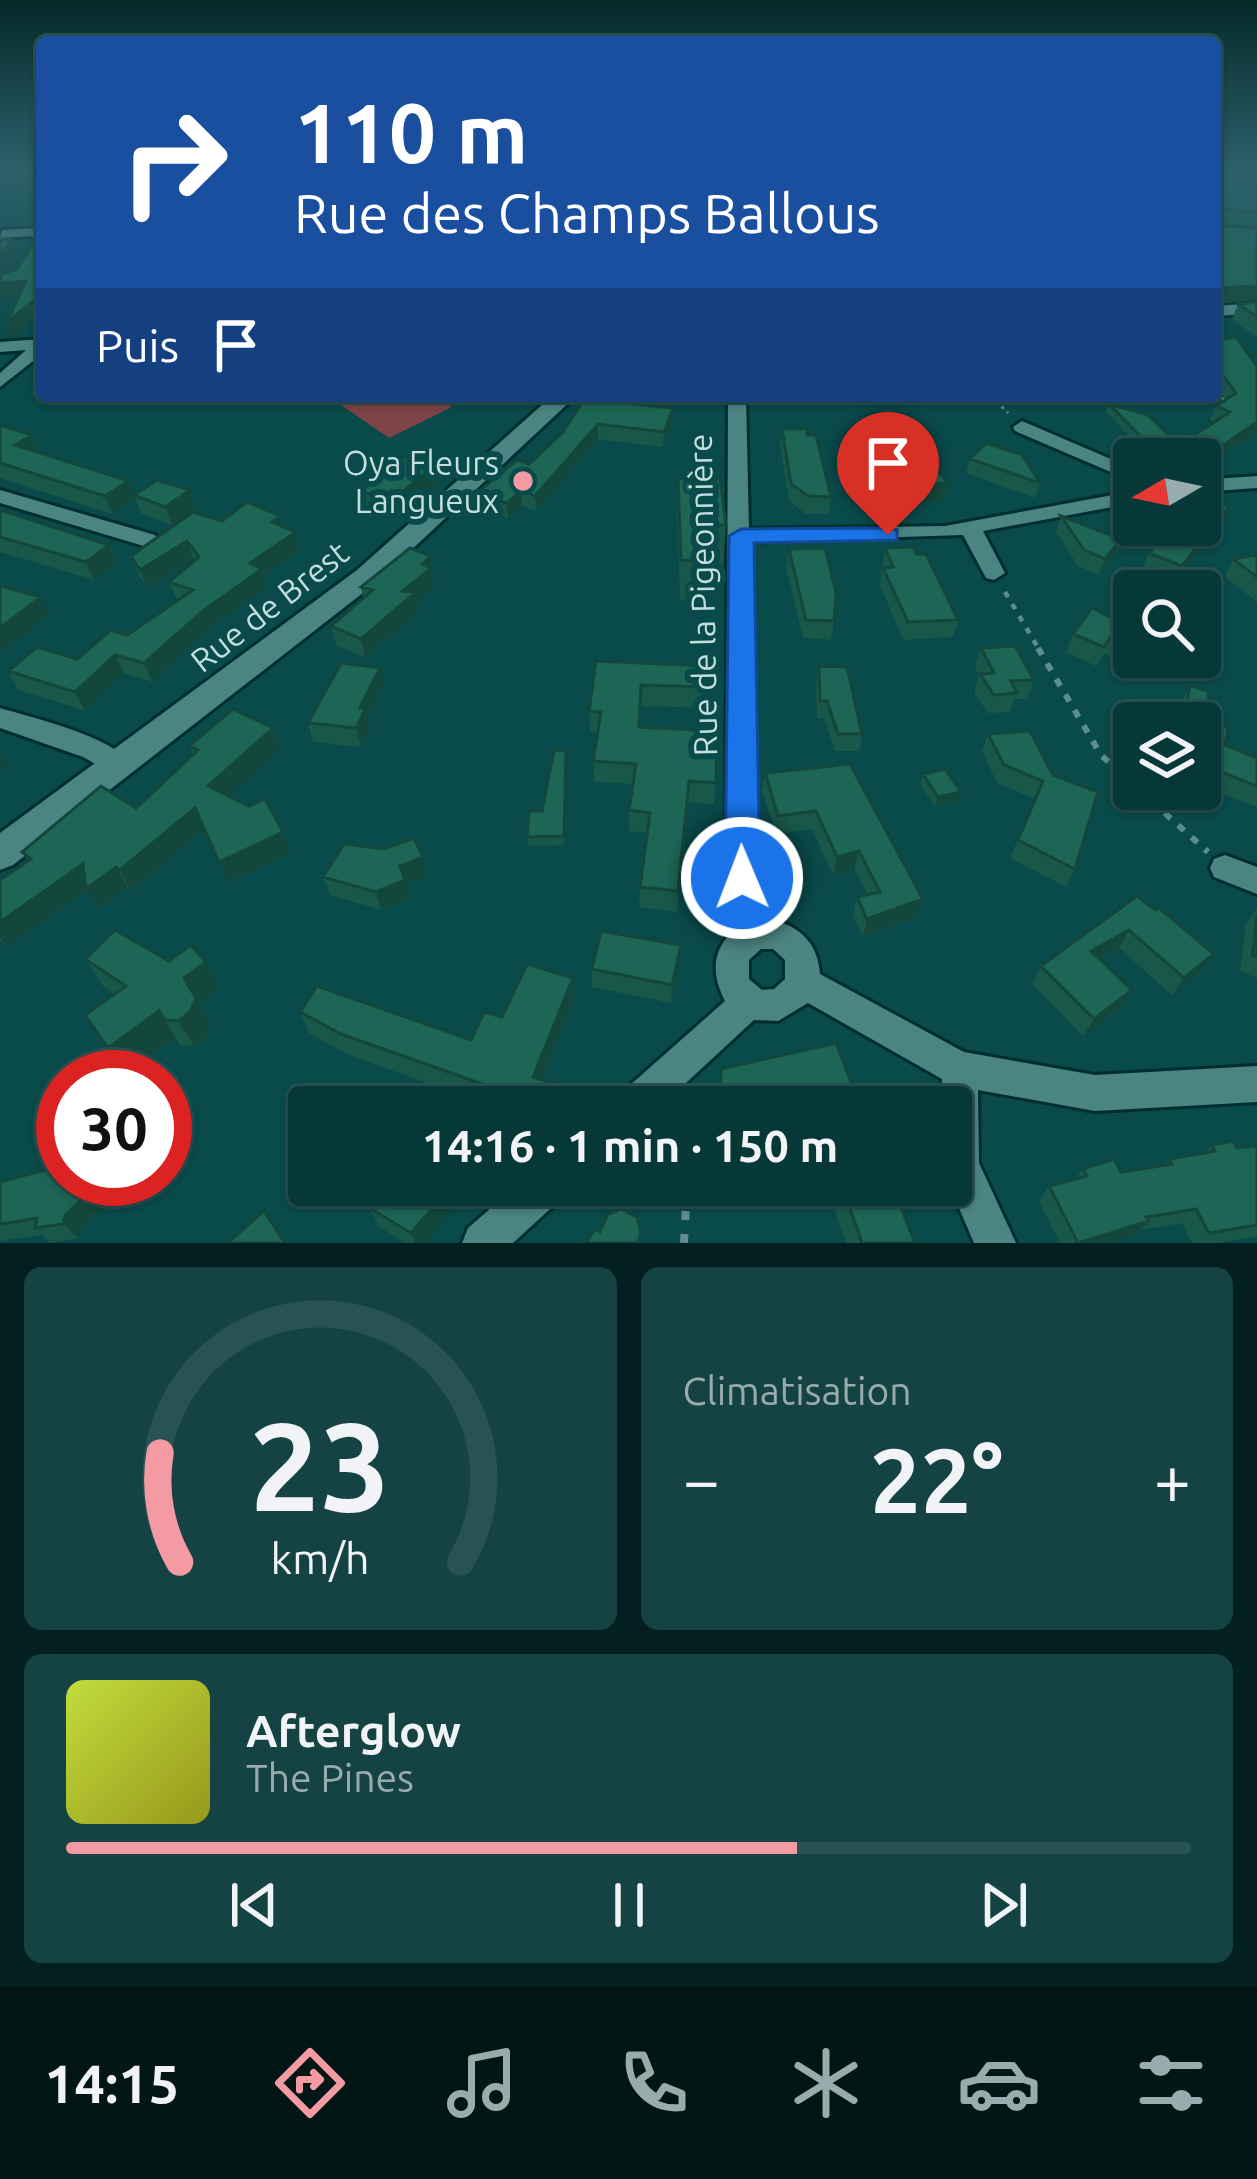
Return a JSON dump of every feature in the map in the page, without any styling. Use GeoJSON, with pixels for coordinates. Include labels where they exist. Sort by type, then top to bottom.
{"type":"FeatureCollection","features":[{"type":"Feature","properties":{"kind":"main road","name":"Rue de Brest"},"geometry":{"type":"LineString","coordinates":[[0,854],[367,576],[559,402]]}},
{"type":"Feature","properties":{"kind":"street"},"geometry":{"type":"LineString","coordinates":[[2,234],[36,231]]}},
{"type":"Feature","properties":{"kind":"street"},"geometry":{"type":"LineString","coordinates":[[1221,310],[1257,308]]}},
{"type":"Feature","properties":{"kind":"street"},"geometry":{"type":"LineString","coordinates":[[0,347],[36,345]]}},
{"type":"Feature","properties":{"kind":"street"},"geometry":{"type":"LineString","coordinates":[[0,382],[36,350]]}},
{"type":"Feature","properties":{"kind":"street","name":"Rue de la Pigeonnière"},"geometry":{"type":"LineString","coordinates":[[737,402],[742,878],[755,935]]}},
{"type":"Feature","properties":{"kind":"street"},"geometry":{"type":"LineString","coordinates":[[1022,427],[1113,467]]}},
{"type":"Feature","properties":{"kind":"street"},"geometry":{"type":"LineString","coordinates":[[1221,485],[1257,482]]}},
{"type":"Feature","properties":{"kind":"street"},"geometry":{"type":"LineString","coordinates":[[0,496],[147,540]]}},
{"type":"Feature","properties":{"kind":"street"},"geometry":{"type":"LineString","coordinates":[[741,536],[828,538],[970,528],[1113,501]]}},
{"type":"Feature","properties":{"kind":"street"},"geometry":{"type":"LineString","coordinates":[[970,528],[994,573]]}},
{"type":"Feature","properties":{"kind":"street"},"geometry":{"type":"LineString","coordinates":[[0,718],[93,750],[119,766]]}},
{"type":"Feature","properties":{"kind":"street"},"geometry":{"type":"LineString","coordinates":[[1225,868],[1257,881]]}},
{"type":"Feature","properties":{"kind":"street"},"geometry":{"type":"LineString","coordinates":[[804,983],[789,1001],[750,1000],[734,984],[729,963],[737,945],[755,935],[778,938],[797,951],[804,983],[960,1069],[1095,1093],[1257,1084]]}},
{"type":"Feature","properties":{"kind":"street"},"geometry":{"type":"LineString","coordinates":[[656,1086],[750,1000]]}},
{"type":"Feature","properties":{"kind":"street"},"geometry":{"type":"LineString","coordinates":[[960,1069],[960,1164],[995,1243]]}},
{"type":"Feature","properties":{"kind":"street"},"geometry":{"type":"LineString","coordinates":[[483,1243],[524,1206]]}},
{"type":"Feature","properties":{"kind":"path"},"geometry":{"type":"LineString","coordinates":[[1221,399],[1235,399]]}},
{"type":"Feature","properties":{"kind":"path"},"geometry":{"type":"LineString","coordinates":[[997,402],[1022,427]]}},
{"type":"Feature","properties":{"kind":"path"},"geometry":{"type":"LineString","coordinates":[[994,573],[1101,755],[1113,766]]}},
{"type":"Feature","properties":{"kind":"path"},"geometry":{"type":"LineString","coordinates":[[1161,810],[1225,868]]}},
{"type":"Feature","properties":{"kind":"path"},"geometry":{"type":"LineString","coordinates":[[685,1243],[686,1206]]}},
{"type":"Feature","properties":{"kind":"shaded area"},"geometry":{"type":"Polygon","coordinates":[[[337,402],[452,402],[450,408],[389,438],[337,402]]]}},
{"type":"Feature","properties":{"kind":"building"},"geometry":{"type":"Polygon","coordinates":[[[1221,228],[1257,228],[1257,286],[1221,288],[1221,228]]]}},
{"type":"Feature","properties":{"kind":"building"},"geometry":{"type":"Polygon","coordinates":[[[11,239],[0,257],[0,240],[11,239]]]}},
{"type":"Feature","properties":{"kind":"building"},"geometry":{"type":"Polygon","coordinates":[[[36,239],[36,299],[7,322],[26,281],[0,283],[0,270],[2,274],[17,269],[36,239]]]}},
{"type":"Feature","properties":{"kind":"building"},"geometry":{"type":"Polygon","coordinates":[[[1257,302],[1257,317],[1238,304],[1257,302]]]}},
{"type":"Feature","properties":{"kind":"building"},"geometry":{"type":"Polygon","coordinates":[[[1236,337],[1257,366],[1257,422],[1221,446],[1221,438],[1190,438],[1230,412],[1216,406],[1236,393],[1221,373],[1221,339],[1236,337]]]}},
{"type":"Feature","properties":{"kind":"building"},"geometry":{"type":"Polygon","coordinates":[[[582,402],[673,408],[664,432],[598,424],[535,496],[521,491],[507,503],[476,494],[517,460],[529,464],[563,432],[582,402]]]}},
{"type":"Feature","properties":{"kind":"building"},"geometry":{"type":"Polygon","coordinates":[[[1109,404],[1148,415],[1172,438],[1142,438],[1109,404]]]}},
{"type":"Feature","properties":{"kind":"building"},"geometry":{"type":"Polygon","coordinates":[[[0,425],[32,435],[15,445],[129,481],[105,496],[0,463],[0,425]]]}},
{"type":"Feature","properties":{"kind":"building"},"geometry":{"type":"Polygon","coordinates":[[[782,429],[807,429],[807,435],[816,435],[831,497],[808,496],[791,484],[782,429]]]}},
{"type":"Feature","properties":{"kind":"building"},"geometry":{"type":"Polygon","coordinates":[[[986,443],[1022,455],[1040,483],[970,459],[986,443]]]}},
{"type":"Feature","properties":{"kind":"building"},"geometry":{"type":"Polygon","coordinates":[[[411,452],[441,461],[391,501],[360,491],[411,452]]]}},
{"type":"Feature","properties":{"kind":"building"},"geometry":{"type":"Polygon","coordinates":[[[930,464],[948,482],[910,489],[892,471],[930,464]]]}},
{"type":"Feature","properties":{"kind":"building"},"geometry":{"type":"Polygon","coordinates":[[[678,478],[720,479],[726,525],[704,525],[704,561],[681,560],[678,478]]]}},
{"type":"Feature","properties":{"kind":"building"},"geometry":{"type":"Polygon","coordinates":[[[157,480],[190,490],[165,507],[134,495],[157,480]]]}},
{"type":"Feature","properties":{"kind":"building"},"geometry":{"type":"Polygon","coordinates":[[[247,502],[281,516],[272,522],[296,532],[250,563],[262,569],[204,610],[144,663],[115,655],[75,692],[8,671],[37,647],[77,659],[111,630],[127,635],[193,590],[169,582],[199,557],[187,541],[140,570],[131,556],[193,512],[222,521],[247,502]]]}},
{"type":"Feature","properties":{"kind":"building"},"geometry":{"type":"Polygon","coordinates":[[[0,510],[109,545],[86,562],[0,537],[0,510]]]}},
{"type":"Feature","properties":{"kind":"building"},"geometry":{"type":"Polygon","coordinates":[[[1061,516],[1113,536],[1115,546],[1105,559],[1084,550],[1061,516]]]}},
{"type":"Feature","properties":{"kind":"building"},"geometry":{"type":"Polygon","coordinates":[[[1155,546],[1198,546],[1182,566],[1149,553],[1155,546]]]}},
{"type":"Feature","properties":{"kind":"building"},"geometry":{"type":"Polygon","coordinates":[[[913,547],[916,554],[926,554],[958,620],[908,622],[883,568],[893,567],[885,548],[913,547]]]}},
{"type":"Feature","properties":{"kind":"building"},"geometry":{"type":"Polygon","coordinates":[[[410,548],[431,556],[422,564],[431,568],[403,591],[416,592],[361,639],[331,626],[373,590],[361,587],[410,548]]]}},
{"type":"Feature","properties":{"kind":"building"},"geometry":{"type":"Polygon","coordinates":[[[825,548],[836,593],[834,621],[806,620],[789,549],[825,548]]]}},
{"type":"Feature","properties":{"kind":"building"},"geometry":{"type":"Polygon","coordinates":[[[1257,555],[1257,577],[1233,559],[1257,555]]]}},
{"type":"Feature","properties":{"kind":"building"},"geometry":{"type":"Polygon","coordinates":[[[0,586],[41,597],[0,628],[0,586]]]}},
{"type":"Feature","properties":{"kind":"building"},"geometry":{"type":"Polygon","coordinates":[[[1092,608],[1110,617],[1113,614],[1113,637],[1104,647],[1073,634],[1092,608]]]}},
{"type":"Feature","properties":{"kind":"building"},"geometry":{"type":"Polygon","coordinates":[[[1015,646],[1034,680],[1011,681],[1017,693],[994,695],[980,674],[994,673],[981,648],[1015,646]]]}},
{"type":"Feature","properties":{"kind":"building"},"geometry":{"type":"Polygon","coordinates":[[[596,661],[709,666],[709,687],[641,685],[639,727],[717,731],[716,783],[689,781],[678,891],[640,887],[650,813],[629,810],[636,764],[593,761],[601,712],[589,711],[596,661]]]}},
{"type":"Feature","properties":{"kind":"building"},"geometry":{"type":"Polygon","coordinates":[[[341,663],[380,668],[360,708],[366,708],[356,728],[308,723],[341,663]]]}},
{"type":"Feature","properties":{"kind":"building"},"geometry":{"type":"Polygon","coordinates":[[[819,666],[847,667],[862,734],[838,734],[827,701],[820,701],[819,666]]]}},
{"type":"Feature","properties":{"kind":"building"},"geometry":{"type":"Polygon","coordinates":[[[1190,685],[1209,692],[1208,702],[1187,702],[1190,685]]]}},
{"type":"Feature","properties":{"kind":"building"},"geometry":{"type":"Polygon","coordinates":[[[233,709],[273,728],[208,786],[249,806],[265,799],[283,832],[219,862],[195,808],[120,870],[116,867],[86,889],[83,864],[0,922],[0,880],[31,859],[22,852],[101,786],[136,808],[198,750],[189,746],[233,709]]]}},
{"type":"Feature","properties":{"kind":"building"},"geometry":{"type":"Polygon","coordinates":[[[1221,726],[1228,728],[1225,745],[1257,758],[1257,786],[1221,772],[1221,726]]]}},
{"type":"Feature","properties":{"kind":"building"},"geometry":{"type":"Polygon","coordinates":[[[1030,731],[1053,775],[1098,792],[1075,869],[1018,840],[1043,781],[1004,765],[988,734],[1030,731]]]}},
{"type":"Feature","properties":{"kind":"building"},"geometry":{"type":"Polygon","coordinates":[[[554,750],[566,751],[564,836],[527,837],[529,811],[542,811],[554,750]]]}},
{"type":"Feature","properties":{"kind":"building"},"geometry":{"type":"Polygon","coordinates":[[[850,764],[923,899],[867,919],[857,897],[880,892],[859,851],[837,857],[816,811],[778,816],[765,773],[850,764]]]}},
{"type":"Feature","properties":{"kind":"building"},"geometry":{"type":"Polygon","coordinates":[[[945,769],[961,792],[938,797],[923,774],[945,769]]]}},
{"type":"Feature","properties":{"kind":"building"},"geometry":{"type":"Polygon","coordinates":[[[414,838],[423,857],[400,866],[405,880],[376,892],[323,877],[344,844],[384,849],[414,838]]]}},
{"type":"Feature","properties":{"kind":"building"},"geometry":{"type":"Polygon","coordinates":[[[1137,896],[1155,910],[1159,908],[1214,954],[1184,978],[1129,930],[1091,951],[1132,990],[1094,1019],[1041,966],[1137,896]]]}},
{"type":"Feature","properties":{"kind":"building"},"geometry":{"type":"Polygon","coordinates":[[[115,930],[169,961],[191,945],[206,962],[184,978],[196,998],[190,1012],[178,1021],[165,1020],[159,1011],[108,1048],[85,1015],[126,986],[85,959],[115,930]]]}},
{"type":"Feature","properties":{"kind":"building"},"geometry":{"type":"Polygon","coordinates":[[[601,931],[681,945],[672,985],[592,969],[601,931]]]}},
{"type":"Feature","properties":{"kind":"building"},"geometry":{"type":"Polygon","coordinates":[[[527,964],[573,978],[533,1077],[561,1086],[484,1086],[341,1034],[300,1012],[317,986],[471,1040],[484,1012],[502,1017],[527,964]]]}},
{"type":"Feature","properties":{"kind":"building"},"geometry":{"type":"Polygon","coordinates":[[[836,1043],[853,1086],[720,1086],[721,1069],[836,1043]]]}},
{"type":"Feature","properties":{"kind":"building"},"geometry":{"type":"Polygon","coordinates":[[[1233,1141],[1237,1148],[1257,1146],[1257,1225],[1209,1233],[1196,1209],[1146,1217],[1149,1221],[1078,1243],[1049,1186],[1087,1176],[1083,1169],[1114,1159],[1121,1172],[1172,1164],[1169,1159],[1215,1151],[1212,1145],[1233,1141]]]}},
{"type":"Feature","properties":{"kind":"building"},"geometry":{"type":"Polygon","coordinates":[[[36,1172],[36,1206],[75,1206],[63,1224],[35,1228],[37,1218],[0,1224],[0,1182],[36,1172]]]}},
{"type":"Feature","properties":{"kind":"building"},"geometry":{"type":"Polygon","coordinates":[[[372,1206],[435,1206],[411,1233],[372,1206]]]}},
{"type":"Feature","properties":{"kind":"building"},"geometry":{"type":"Polygon","coordinates":[[[849,1206],[900,1206],[915,1243],[862,1243],[849,1206]]]}},
{"type":"Feature","properties":{"kind":"building"},"geometry":{"type":"Polygon","coordinates":[[[621,1209],[637,1217],[641,1234],[637,1243],[587,1243],[594,1229],[600,1232],[608,1214],[621,1209]]]}},
{"type":"Feature","properties":{"kind":"building"},"geometry":{"type":"Polygon","coordinates":[[[264,1211],[285,1243],[228,1243],[264,1211]]]}},
{"type":"Feature","properties":{"kind":"place","name":"Oya Fleurs Langueux"},"geometry":{"type":"Point","coordinates":[523,481]}},
{"type":"Feature","properties":{"kind":"route"},"geometry":{"type":"LineString","coordinates":[[742,878],[741,536],[888,535]]}}]}
